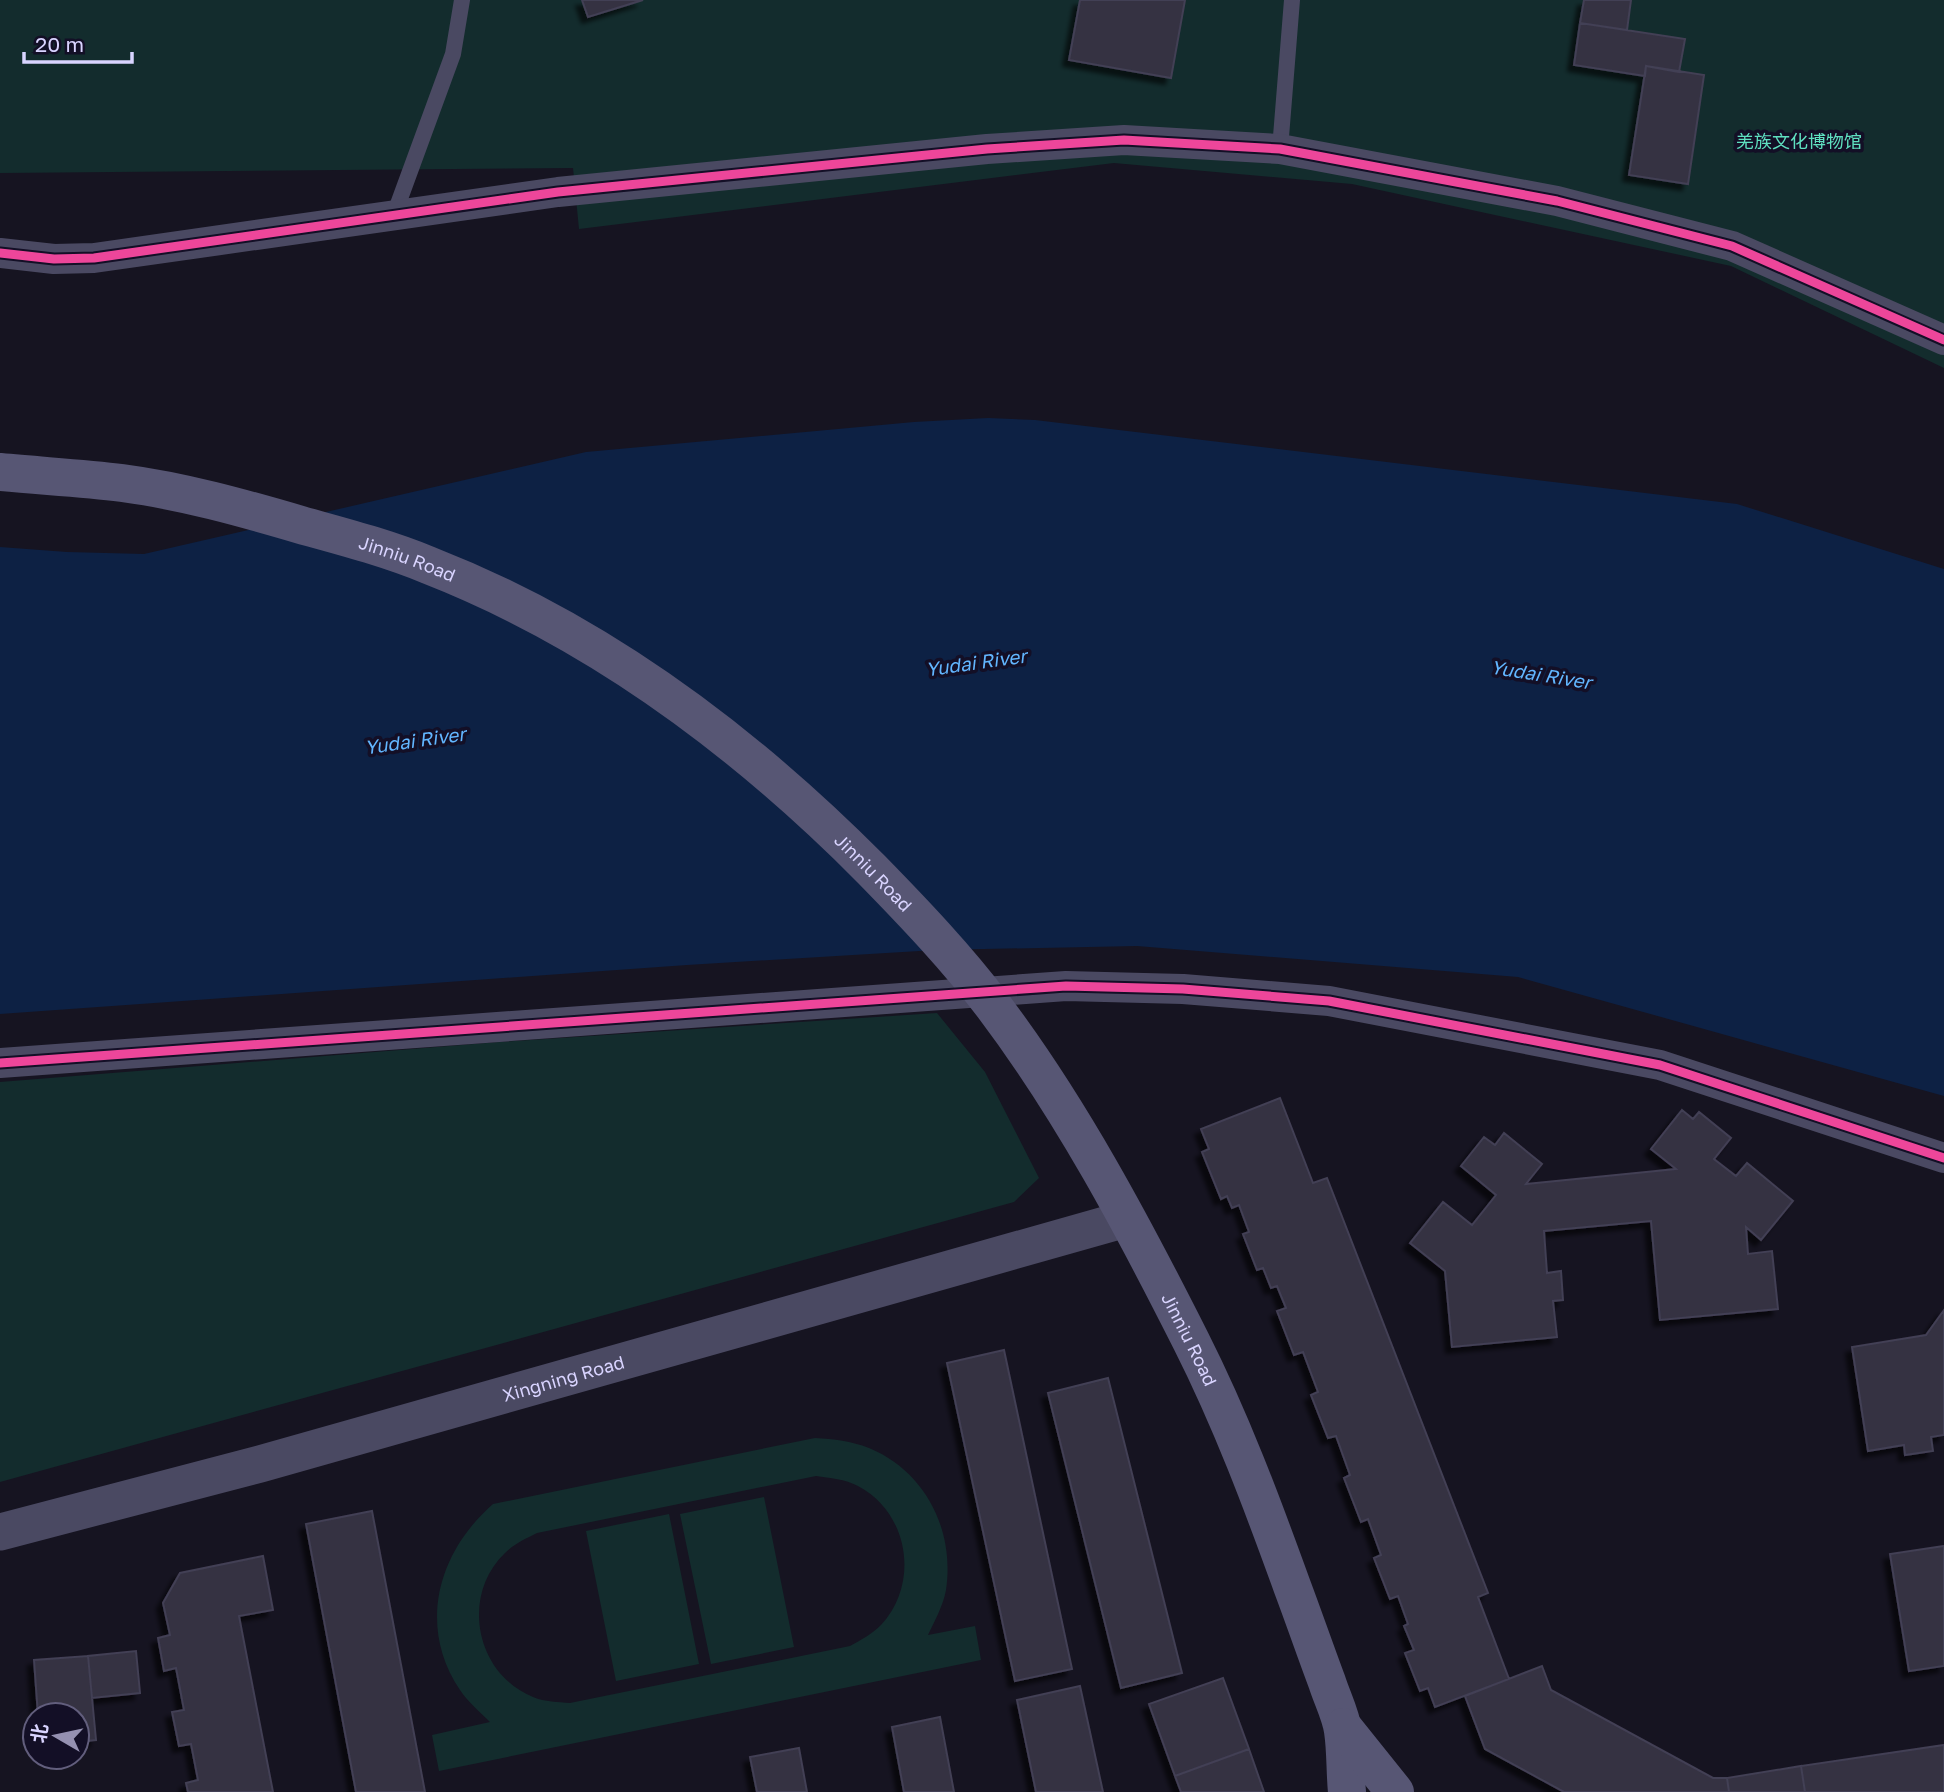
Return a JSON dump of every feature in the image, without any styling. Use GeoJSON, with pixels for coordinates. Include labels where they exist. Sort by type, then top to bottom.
{"type":"FeatureCollection","features":[{"type":"Feature","properties":{"kind":"main road","name":"Jinniu Road"},"geometry":{"type":"LineString","coordinates":[[0,472],[124,483],[259,512],[362,542],[428,565],[522,607],[582,640],[666,693],[718,731],[840,837],[903,902],[991,1004],[1075,1129],[1157,1273],[1217,1392],[1256,1488],[1343,1727]]}},
{"type":"Feature","properties":{"kind":"main road"},"geometry":{"type":"LineString","coordinates":[[1343,1727],[1347,1792]]}},
{"type":"Feature","properties":{"kind":"main road"},"geometry":{"type":"LineString","coordinates":[[1343,1727],[1395,1792]]}},
{"type":"Feature","properties":{"kind":"street"},"geometry":{"type":"LineString","coordinates":[[0,253],[54,259],[94,258],[558,192],[1000,148],[1124,140],[1280,149],[1557,201],[1732,246],[1944,340]]}},
{"type":"Feature","properties":{"kind":"street"},"geometry":{"type":"LineString","coordinates":[[0,1063],[1066,986],[1183,989],[1329,1001],[1660,1065],[1944,1158]]}},
{"type":"Feature","properties":{"kind":"street","name":"Xingning Road"},"geometry":{"type":"LineString","coordinates":[[0,1532],[260,1464],[1126,1219]]}},
{"type":"Feature","properties":{"kind":"lane"},"geometry":{"type":"LineString","coordinates":[[394,215],[453,54],[462,0]]}},
{"type":"Feature","properties":{"kind":"lane"},"geometry":{"type":"LineString","coordinates":[[1280,149],[1292,0]]}},
{"type":"Feature","properties":{"kind":"green space","name":"羌族文化博物馆"},"geometry":{"type":"Polygon","coordinates":[[[0,0],[1944,0],[1944,368],[1731,266],[1352,184],[1114,163],[579,229],[573,168],[0,173],[0,0]]]}},
{"type":"Feature","properties":{"kind":"green space"},"geometry":{"type":"Polygon","coordinates":[[[937,1013],[985,1072],[1039,1178],[1014,1202],[0,1482],[0,1082],[499,1042],[937,1013]]]}},
{"type":"Feature","properties":{"kind":"green space"},"geometry":{"type":"Polygon","coordinates":[[[815,1438],[869,1448],[906,1471],[932,1505],[940,1525],[946,1546],[946,1590],[928,1635],[975,1626],[981,1660],[439,1771],[432,1735],[490,1722],[463,1694],[447,1666],[439,1641],[437,1616],[447,1567],[474,1523],[493,1504],[815,1438]],[[816,1476],[537,1533],[505,1553],[491,1571],[482,1590],[479,1611],[487,1653],[498,1671],[514,1686],[538,1699],[570,1703],[850,1646],[878,1628],[893,1608],[901,1589],[903,1550],[889,1513],[875,1498],[853,1484],[816,1476]]]}},
{"type":"Feature","properties":{"kind":"green space"},"geometry":{"type":"Polygon","coordinates":[[[764,1497],[794,1647],[711,1664],[680,1514],[764,1497]]]}},
{"type":"Feature","properties":{"kind":"green space"},"geometry":{"type":"Polygon","coordinates":[[[669,1514],[699,1664],[616,1681],[586,1531],[669,1514]]]}},
{"type":"Feature","properties":{"kind":"water","name":"Yudai River"},"geometry":{"type":"Polygon","coordinates":[[[988,418],[1035,420],[1737,504],[1944,569],[1944,1096],[1518,977],[1137,946],[936,950],[0,1014],[0,547],[144,554],[586,452],[914,422],[988,418]]]}},
{"type":"Feature","properties":{"kind":"building"},"geometry":{"type":"Polygon","coordinates":[[[582,0],[643,0],[588,17],[582,0]]]}},
{"type":"Feature","properties":{"kind":"building"},"geometry":{"type":"Polygon","coordinates":[[[1080,0],[1185,0],[1171,78],[1069,60],[1080,0]]]}},
{"type":"Feature","properties":{"kind":"building"},"geometry":{"type":"Polygon","coordinates":[[[1584,0],[1631,0],[1627,30],[1580,23],[1584,0]]]}},
{"type":"Feature","properties":{"kind":"building"},"geometry":{"type":"Polygon","coordinates":[[[1580,23],[1685,39],[1679,72],[1646,66],[1645,76],[1574,65],[1580,23]]]}},
{"type":"Feature","properties":{"kind":"building"},"geometry":{"type":"Polygon","coordinates":[[[1646,66],[1704,75],[1688,184],[1629,175],[1646,66]]]}},
{"type":"Feature","properties":{"kind":"building"},"geometry":{"type":"Polygon","coordinates":[[[1280,1098],[1313,1183],[1327,1178],[1488,1593],[1478,1597],[1509,1679],[1435,1707],[1428,1688],[1420,1691],[1405,1653],[1414,1650],[1404,1626],[1408,1624],[1398,1596],[1390,1599],[1374,1558],[1381,1555],[1368,1519],[1361,1522],[1344,1478],[1350,1475],[1336,1436],[1328,1438],[1311,1395],[1318,1392],[1303,1352],[1294,1355],[1277,1311],[1286,1308],[1277,1286],[1271,1288],[1263,1268],[1257,1270],[1243,1234],[1249,1232],[1239,1205],[1232,1208],[1227,1196],[1221,1199],[1202,1152],[1209,1149],[1201,1129],[1280,1098]]]}},
{"type":"Feature","properties":{"kind":"building"},"geometry":{"type":"Polygon","coordinates":[[[1682,1110],[1693,1119],[1699,1112],[1731,1138],[1714,1159],[1736,1176],[1747,1163],[1793,1201],[1761,1240],[1746,1227],[1748,1254],[1772,1251],[1778,1309],[1660,1320],[1651,1221],[1544,1231],[1547,1273],[1561,1271],[1563,1300],[1553,1301],[1557,1337],[1452,1347],[1445,1271],[1410,1243],[1443,1202],[1472,1225],[1496,1195],[1461,1166],[1484,1137],[1495,1145],[1504,1133],[1542,1164],[1526,1184],[1676,1169],[1651,1149],[1682,1110]]]}},
{"type":"Feature","properties":{"kind":"building"},"geometry":{"type":"Polygon","coordinates":[[[1944,1310],[1944,1435],[1931,1437],[1933,1451],[1905,1455],[1904,1445],[1868,1451],[1852,1347],[1926,1335],[1944,1310]]]}},
{"type":"Feature","properties":{"kind":"building"},"geometry":{"type":"Polygon","coordinates":[[[1004,1350],[1072,1669],[1015,1681],[947,1363],[1004,1350]]]}},
{"type":"Feature","properties":{"kind":"building"},"geometry":{"type":"Polygon","coordinates":[[[1108,1378],[1182,1673],[1121,1688],[1048,1393],[1108,1378]]]}},
{"type":"Feature","properties":{"kind":"building"},"geometry":{"type":"Polygon","coordinates":[[[372,1511],[425,1792],[356,1792],[306,1524],[372,1511]]]}},
{"type":"Feature","properties":{"kind":"building"},"geometry":{"type":"Polygon","coordinates":[[[1944,1546],[1944,1666],[1909,1671],[1890,1554],[1944,1546]]]}},
{"type":"Feature","properties":{"kind":"building"},"geometry":{"type":"Polygon","coordinates":[[[263,1556],[273,1610],[239,1616],[273,1792],[188,1792],[186,1783],[198,1780],[191,1744],[179,1746],[172,1712],[184,1710],[176,1668],[164,1671],[158,1638],[170,1635],[163,1603],[180,1573],[263,1556]]]}},
{"type":"Feature","properties":{"kind":"building"},"geometry":{"type":"Polygon","coordinates":[[[136,1651],[140,1693],[92,1698],[88,1656],[136,1651]]]}},
{"type":"Feature","properties":{"kind":"building"},"geometry":{"type":"Polygon","coordinates":[[[88,1656],[96,1740],[91,1741],[91,1701],[37,1701],[34,1660],[88,1656]]]}},
{"type":"Feature","properties":{"kind":"building"},"geometry":{"type":"Polygon","coordinates":[[[1542,1666],[1551,1690],[1713,1778],[1727,1778],[1729,1792],[1564,1792],[1485,1749],[1465,1696],[1542,1666]]]}},
{"type":"Feature","properties":{"kind":"building"},"geometry":{"type":"Polygon","coordinates":[[[1223,1678],[1249,1749],[1175,1776],[1149,1704],[1223,1678]]]}},
{"type":"Feature","properties":{"kind":"building"},"geometry":{"type":"Polygon","coordinates":[[[1080,1686],[1103,1792],[1036,1792],[1017,1700],[1080,1686]]]}},
{"type":"Feature","properties":{"kind":"building"},"geometry":{"type":"Polygon","coordinates":[[[940,1717],[954,1792],[904,1792],[892,1727],[940,1717]]]}},
{"type":"Feature","properties":{"kind":"building"},"geometry":{"type":"Polygon","coordinates":[[[1944,1745],[1944,1792],[1805,1792],[1801,1766],[1944,1745]]]}},
{"type":"Feature","properties":{"kind":"building"},"geometry":{"type":"Polygon","coordinates":[[[799,1748],[807,1792],[757,1792],[750,1757],[799,1748]]]}},
{"type":"Feature","properties":{"kind":"building"},"geometry":{"type":"Polygon","coordinates":[[[1249,1749],[1264,1792],[1181,1792],[1175,1776],[1249,1749]]]}},
{"type":"Feature","properties":{"kind":"building"},"geometry":{"type":"Polygon","coordinates":[[[1801,1766],[1805,1792],[1729,1792],[1727,1778],[1801,1766]]]}},
{"type":"Feature","properties":{"kind":"cycle path"},"geometry":{"type":"LineString","coordinates":[[0,253],[54,259],[94,258],[558,192],[987,149],[1124,140],[1280,149],[1557,201],[1732,246],[1944,340]]}},
{"type":"Feature","properties":{"kind":"cycle path"},"geometry":{"type":"LineString","coordinates":[[0,1063],[1066,986],[1183,989],[1329,1001],[1660,1065],[1944,1158]]}}]}
